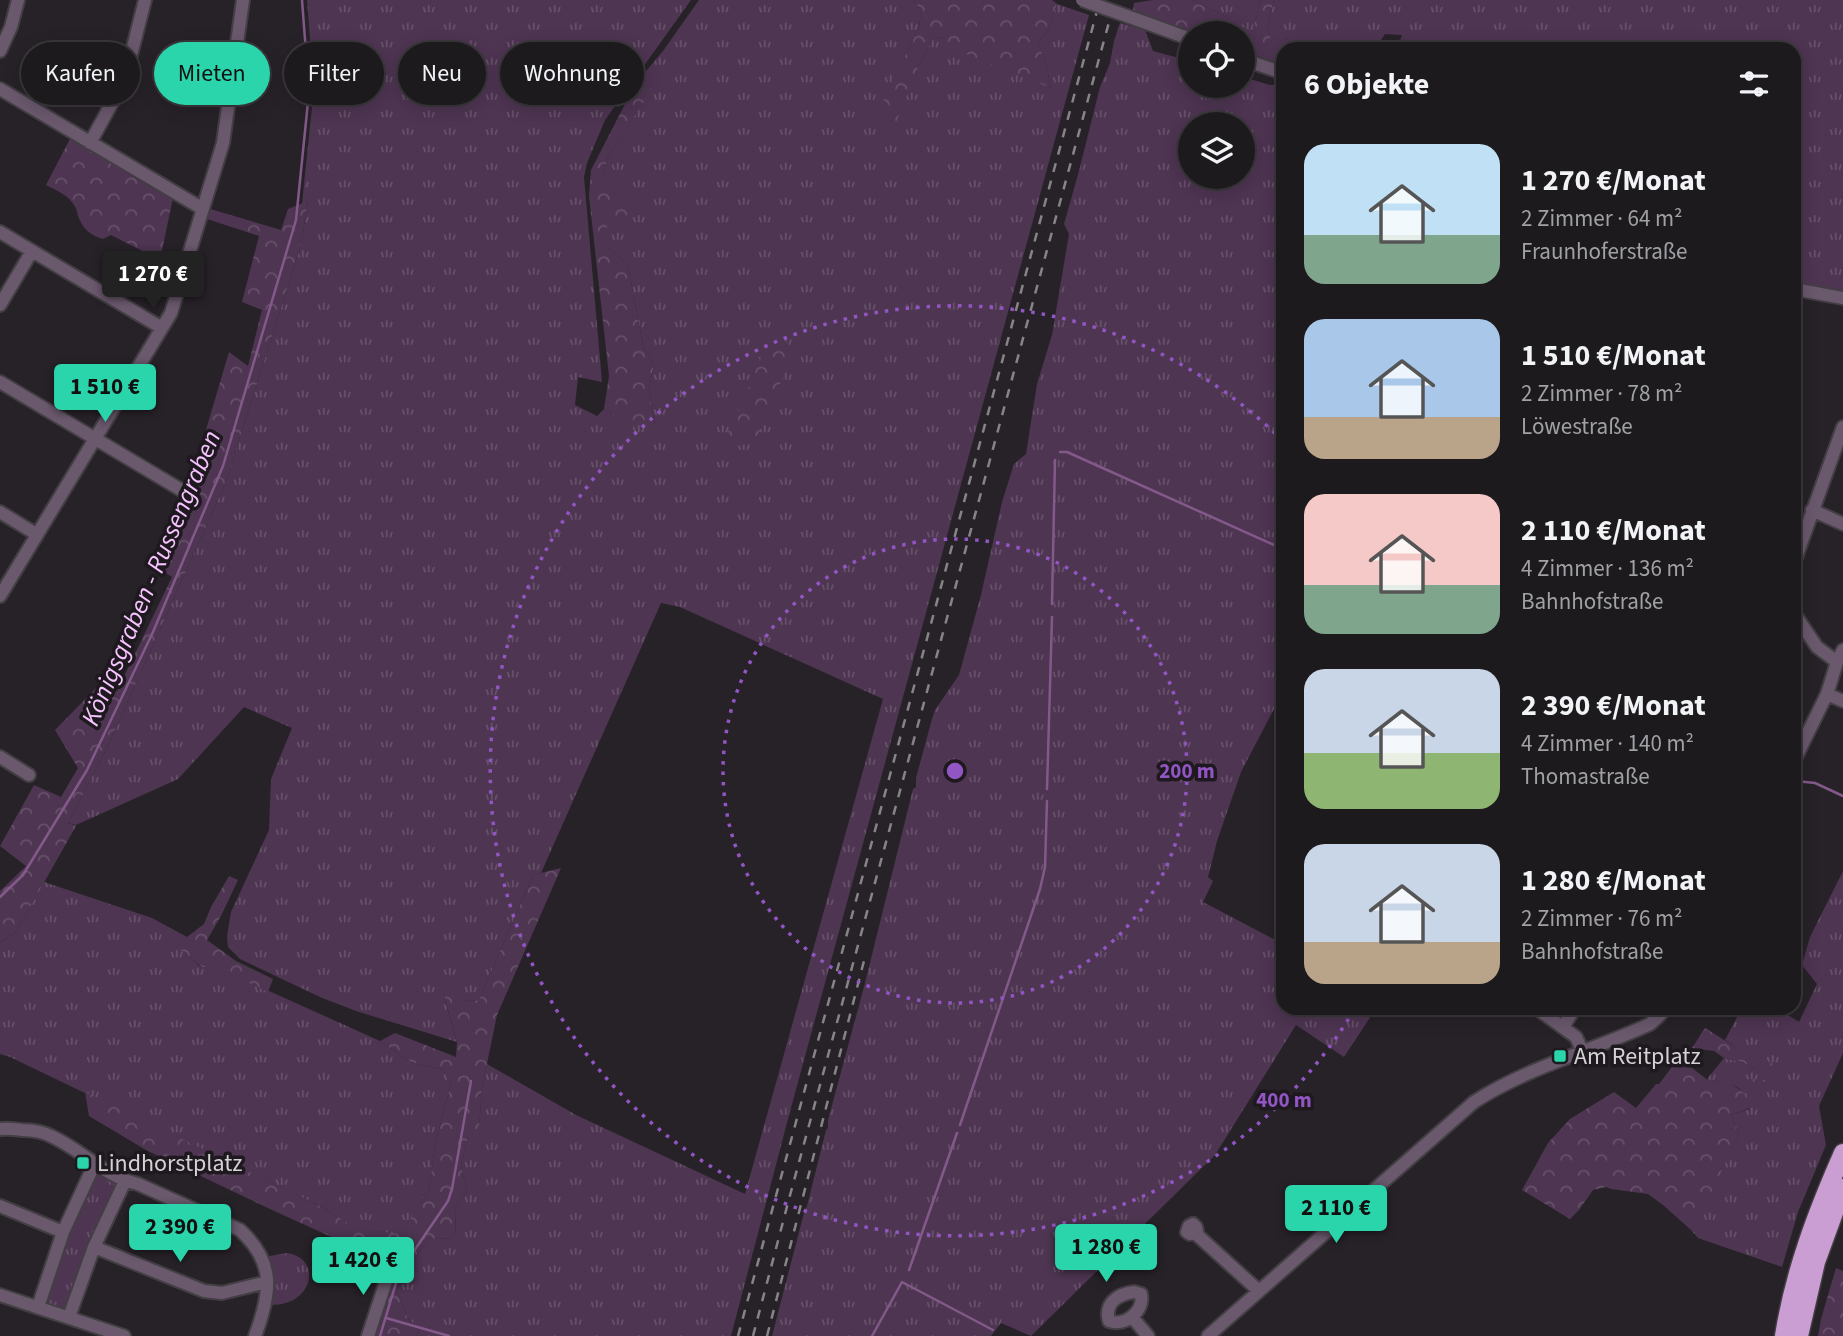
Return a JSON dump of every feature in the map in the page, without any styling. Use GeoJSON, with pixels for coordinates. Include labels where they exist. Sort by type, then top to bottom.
{"type":"FeatureCollection","features":[{"type":"Feature","properties":{"kind":"highway"},"geometry":{"type":"LineString","coordinates":[[1784,1336],[1804,1251],[1843,1153]]}},
{"type":"Feature","properties":{"kind":"highway"},"geometry":{"type":"LineString","coordinates":[[1799,1336],[1816,1262],[1843,1188]]}},
{"type":"Feature","properties":{"kind":"street"},"geometry":{"type":"LineString","coordinates":[[0,51],[11,27],[18,0]]}},
{"type":"Feature","properties":{"kind":"street"},"geometry":{"type":"LineString","coordinates":[[90,143],[125,79],[145,0]]}},
{"type":"Feature","properties":{"kind":"street"},"geometry":{"type":"LineString","coordinates":[[0,596],[171,313],[223,143],[243,0]]}},
{"type":"Feature","properties":{"kind":"street"},"geometry":{"type":"LineString","coordinates":[[1082,0],[1178,35]]}},
{"type":"Feature","properties":{"kind":"street"},"geometry":{"type":"LineString","coordinates":[[1255,63],[1276,70]]}},
{"type":"Feature","properties":{"kind":"street"},"geometry":{"type":"LineString","coordinates":[[0,89],[203,209]]}},
{"type":"Feature","properties":{"kind":"street"},"geometry":{"type":"LineString","coordinates":[[0,232],[162,328]]}},
{"type":"Feature","properties":{"kind":"street"},"geometry":{"type":"LineString","coordinates":[[0,305],[32,251]]}},
{"type":"Feature","properties":{"kind":"street"},"geometry":{"type":"LineString","coordinates":[[1801,290],[1843,298]]}},
{"type":"Feature","properties":{"kind":"street"},"geometry":{"type":"LineString","coordinates":[[0,382],[193,496]]}},
{"type":"Feature","properties":{"kind":"street"},"geometry":{"type":"LineString","coordinates":[[1801,542],[1843,427]]}},
{"type":"Feature","properties":{"kind":"street"},"geometry":{"type":"LineString","coordinates":[[1812,510],[1843,524]]}},
{"type":"Feature","properties":{"kind":"street"},"geometry":{"type":"LineString","coordinates":[[0,512],[36,534]]}},
{"type":"Feature","properties":{"kind":"street"},"geometry":{"type":"LineString","coordinates":[[1801,623],[1817,647],[1836,662]]}},
{"type":"Feature","properties":{"kind":"street"},"geometry":{"type":"LineString","coordinates":[[1801,746],[1843,650]]}},
{"type":"Feature","properties":{"kind":"street"},"geometry":{"type":"LineString","coordinates":[[1826,694],[1843,701]]}},
{"type":"Feature","properties":{"kind":"street"},"geometry":{"type":"LineString","coordinates":[[0,757],[29,775]]}},
{"type":"Feature","properties":{"kind":"street"},"geometry":{"type":"LineString","coordinates":[[1546,1015],[1576,1037],[1583,1052]]}},
{"type":"Feature","properties":{"kind":"street"},"geometry":{"type":"LineString","coordinates":[[1563,1027],[1571,1015]]}},
{"type":"Feature","properties":{"kind":"street"},"geometry":{"type":"LineString","coordinates":[[1208,1336],[1474,1102],[1533,1071],[1650,1024],[1661,1015]]}},
{"type":"Feature","properties":{"kind":"street"},"geometry":{"type":"LineString","coordinates":[[0,1129],[29,1130],[52,1136],[94,1165],[125,1181],[138,1184],[240,1230],[253,1242],[263,1257],[267,1282],[266,1306],[255,1336]]}},
{"type":"Feature","properties":{"kind":"street"},"geometry":{"type":"LineString","coordinates":[[38,1307],[63,1233],[94,1165]]}},
{"type":"Feature","properties":{"kind":"street"},"geometry":{"type":"LineString","coordinates":[[69,1317],[94,1247],[125,1181]]}},
{"type":"Feature","properties":{"kind":"street"},"geometry":{"type":"LineString","coordinates":[[0,1206],[63,1233]]}},
{"type":"Feature","properties":{"kind":"street"},"geometry":{"type":"LineString","coordinates":[[1195,1233],[1259,1291]]}},
{"type":"Feature","properties":{"kind":"street"},"geometry":{"type":"LineString","coordinates":[[94,1247],[204,1292],[222,1293],[267,1282]]}},
{"type":"Feature","properties":{"kind":"street"},"geometry":{"type":"LineString","coordinates":[[368,1336],[390,1269]]}},
{"type":"Feature","properties":{"kind":"street"},"geometry":{"type":"LineString","coordinates":[[0,1295],[124,1336]]}},
{"type":"Feature","properties":{"kind":"street"},"geometry":{"type":"LineString","coordinates":[[1132,1317],[1148,1336]]}},
{"type":"Feature","properties":{"kind":"green space"},"geometry":{"type":"Polygon","coordinates":[[[307,0],[691,0],[644,66],[644,42],[500,42],[500,105],[616,105],[605,120],[584,177],[602,382],[578,377],[575,405],[597,416],[604,409],[655,426],[649,388],[654,366],[643,346],[628,265],[607,246],[602,178],[608,157],[641,105],[644,105],[651,89],[644,86],[644,74],[699,0],[914,0],[921,12],[919,27],[876,117],[918,67],[933,38],[942,37],[1051,88],[1038,43],[1048,30],[1057,4],[1089,15],[731,1336],[417,1336],[419,1331],[406,1315],[397,1290],[409,1271],[407,1269],[428,1239],[455,1238],[456,1204],[467,1192],[461,1165],[468,1136],[479,1128],[487,1064],[576,1115],[745,1194],[883,699],[680,607],[661,603],[541,873],[533,875],[479,1000],[444,997],[457,1042],[320,997],[240,959],[228,947],[231,912],[269,830],[271,779],[292,728],[244,707],[178,779],[76,825],[68,823],[108,746],[225,484],[301,245],[308,202],[302,204],[312,105],[384,105],[384,42],[310,42],[307,0]]]}},
{"type":"Feature","properties":{"kind":"green space"},"geometry":{"type":"Polygon","coordinates":[[[914,0],[1052,0],[1057,4],[1048,30],[1038,43],[1051,88],[949,47],[942,37],[933,38],[918,67],[894,128],[875,118],[919,27],[921,12],[914,0]]]}},
{"type":"Feature","properties":{"kind":"green space"},"geometry":{"type":"Polygon","coordinates":[[[1191,0],[1261,0],[1255,22],[1232,21],[1191,0]]]}},
{"type":"Feature","properties":{"kind":"green space"},"geometry":{"type":"Polygon","coordinates":[[[1191,0],[1233,21],[1178,21],[1178,26],[1133,11],[1134,3],[1191,0]]]}},
{"type":"Feature","properties":{"kind":"green space"},"geometry":{"type":"Polygon","coordinates":[[[1261,0],[1274,0],[1267,29],[1272,42],[1288,39],[1289,42],[1276,42],[1276,63],[1255,55],[1255,21],[1261,0]]]}},
{"type":"Feature","properties":{"kind":"green space"},"geometry":{"type":"Polygon","coordinates":[[[1274,0],[1843,0],[1843,291],[1801,285],[1801,42],[1400,42],[1402,35],[1385,34],[1380,42],[1289,42],[1288,39],[1272,43],[1267,29],[1274,0]]]}},
{"type":"Feature","properties":{"kind":"green space"},"geometry":{"type":"Polygon","coordinates":[[[1120,23],[1145,30],[1153,51],[1178,58],[1178,98],[1255,98],[1255,81],[1276,85],[1276,705],[1241,772],[1217,841],[1208,877],[1213,881],[1203,902],[1276,940],[1276,1015],[1372,1015],[1344,1057],[1296,1025],[1215,1155],[1031,1336],[1001,1323],[991,1336],[772,1336],[932,719],[935,710],[959,675],[1002,502],[1014,464],[1026,454],[1037,384],[1052,335],[1069,234],[1064,224],[1100,87],[1110,63],[1120,23]]]}},
{"type":"Feature","properties":{"kind":"green space"},"geometry":{"type":"Polygon","coordinates":[[[644,86],[652,89],[644,101],[644,86]]]}},
{"type":"Feature","properties":{"kind":"green space"},"geometry":{"type":"Polygon","coordinates":[[[625,105],[642,105],[608,157],[602,178],[629,194],[628,220],[607,225],[607,246],[628,265],[643,346],[654,366],[649,388],[655,427],[604,409],[609,376],[589,196],[591,170],[625,105]]]}},
{"type":"Feature","properties":{"kind":"green space"},"geometry":{"type":"Polygon","coordinates":[[[73,133],[174,193],[160,260],[111,235],[103,239],[91,233],[82,225],[71,201],[46,185],[73,133]]]}},
{"type":"Feature","properties":{"kind":"green space"},"geometry":{"type":"Polygon","coordinates":[[[308,201],[301,245],[225,484],[108,746],[68,823],[76,826],[16,932],[0,943],[0,891],[26,866],[0,846],[34,785],[61,797],[78,768],[55,730],[100,684],[117,691],[172,577],[155,566],[184,504],[229,352],[248,366],[262,310],[242,302],[259,236],[204,218],[207,208],[281,230],[288,209],[308,201]]]}},
{"type":"Feature","properties":{"kind":"green space"},"geometry":{"type":"Polygon","coordinates":[[[781,331],[792,356],[755,442],[724,449],[724,440],[765,348],[781,331]]]}},
{"type":"Feature","properties":{"kind":"green space"},"geometry":{"type":"Polygon","coordinates":[[[561,868],[497,1015],[482,1088],[479,1129],[468,1136],[461,1165],[467,1192],[456,1204],[455,1238],[428,1239],[407,1269],[409,1271],[397,1290],[406,1315],[419,1331],[417,1336],[371,1336],[393,1265],[146,1150],[89,1116],[85,1092],[326,1209],[368,1236],[376,1231],[401,1234],[429,1189],[435,1145],[451,1083],[443,1070],[411,1062],[380,1041],[395,1033],[456,1057],[457,1042],[444,996],[479,1000],[533,875],[561,868]]]}},
{"type":"Feature","properties":{"kind":"green space"},"geometry":{"type":"Polygon","coordinates":[[[1843,871],[1843,1053],[1819,1106],[1826,1145],[1798,1212],[1782,1267],[1698,1238],[1691,1230],[1739,1135],[1731,1115],[1749,1109],[1744,1094],[1736,1086],[1707,1079],[1724,1058],[1742,1062],[1757,1070],[1737,1048],[1725,1040],[1738,1015],[1788,1015],[1799,1022],[1817,984],[1802,965],[1810,937],[1843,871]]]}},
{"type":"Feature","properties":{"kind":"green space"},"geometry":{"type":"Polygon","coordinates":[[[229,876],[238,880],[207,940],[236,961],[273,979],[268,992],[216,967],[202,967],[179,949],[187,937],[204,924],[229,876]]]}},
{"type":"Feature","properties":{"kind":"green space"},"geometry":{"type":"Polygon","coordinates":[[[44,882],[152,918],[187,937],[180,949],[201,967],[216,967],[380,1041],[411,1062],[443,1070],[451,1083],[435,1145],[429,1189],[401,1235],[376,1231],[368,1237],[326,1209],[0,1054],[0,943],[16,932],[44,882]]]}},
{"type":"Feature","properties":{"kind":"green space"},"geometry":{"type":"Polygon","coordinates":[[[1705,1028],[1737,1048],[1744,1048],[1773,1064],[1772,1073],[1724,1058],[1714,1051],[1692,1048],[1705,1028]]]}},
{"type":"Feature","properties":{"kind":"green space"},"geometry":{"type":"Polygon","coordinates":[[[1683,1061],[1709,1081],[1730,1082],[1745,1094],[1748,1079],[1768,1080],[1769,1085],[1754,1105],[1731,1115],[1739,1135],[1691,1230],[1648,1194],[1606,1187],[1593,1190],[1570,1219],[1522,1190],[1548,1143],[1570,1119],[1614,1092],[1636,1108],[1675,1063],[1683,1061]]]}},
{"type":"Feature","properties":{"kind":"green space"},"geometry":{"type":"Polygon","coordinates":[[[95,1166],[124,1182],[69,1316],[39,1307],[95,1166]]]}},
{"type":"Feature","properties":{"kind":"green space"},"geometry":{"type":"Polygon","coordinates":[[[287,1253],[303,1260],[309,1272],[309,1279],[302,1293],[292,1301],[267,1305],[264,1257],[287,1253]]]}},
{"type":"Feature","properties":{"kind":"green space"},"geometry":{"type":"Polygon","coordinates":[[[1836,1268],[1843,1271],[1843,1336],[1818,1336],[1821,1319],[1836,1268]]]}},
{"type":"Feature","properties":{"kind":"waterway","name":"Königsgraben - Russengraben"},"geometry":{"type":"LineString","coordinates":[[0,897],[23,875],[87,770],[153,632],[223,466],[296,220],[309,92],[302,0]]}},
{"type":"Feature","properties":{"kind":"waterway"},"geometry":{"type":"LineString","coordinates":[[1060,452],[1067,452],[1276,546]]}},
{"type":"Feature","properties":{"kind":"waterway"},"geometry":{"type":"LineString","coordinates":[[1052,604],[1055,460]]}},
{"type":"Feature","properties":{"kind":"waterway"},"geometry":{"type":"LineString","coordinates":[[1047,789],[1052,617]]}},
{"type":"Feature","properties":{"kind":"waterway"},"geometry":{"type":"LineString","coordinates":[[1801,782],[1815,783],[1843,796]]}},
{"type":"Feature","properties":{"kind":"waterway"},"geometry":{"type":"LineString","coordinates":[[960,1125],[1040,889],[1045,867],[1047,801]]}},
{"type":"Feature","properties":{"kind":"waterway"},"geometry":{"type":"LineString","coordinates":[[380,1336],[399,1273],[448,1201],[471,1081]]}},
{"type":"Feature","properties":{"kind":"waterway"},"geometry":{"type":"LineString","coordinates":[[909,1270],[957,1133]]}},
{"type":"Feature","properties":{"kind":"waterway"},"geometry":{"type":"LineString","coordinates":[[872,1336],[902,1282],[993,1330]]}},
{"type":"Feature","properties":{"kind":"waterway"},"geometry":{"type":"LineString","coordinates":[[386,1318],[449,1336]]}},
{"type":"Feature","properties":{"kind":"railway"},"geometry":{"type":"LineString","coordinates":[[738,1336],[1100,0]]}},
{"type":"Feature","properties":{"kind":"railway"},"geometry":{"type":"LineString","coordinates":[[753,1336],[1115,0]]}},
{"type":"Feature","properties":{"kind":"railway"},"geometry":{"type":"LineString","coordinates":[[767,1336],[866,953]]}},
{"type":"Feature","properties":{"kind":"place","name":"Am Reitplatz"},"geometry":{"type":"Point","coordinates":[1560,1056]}},
{"type":"Feature","properties":{"kind":"place","name":"Lindhorstplatz"},"geometry":{"type":"Point","coordinates":[83,1163]}}]}
